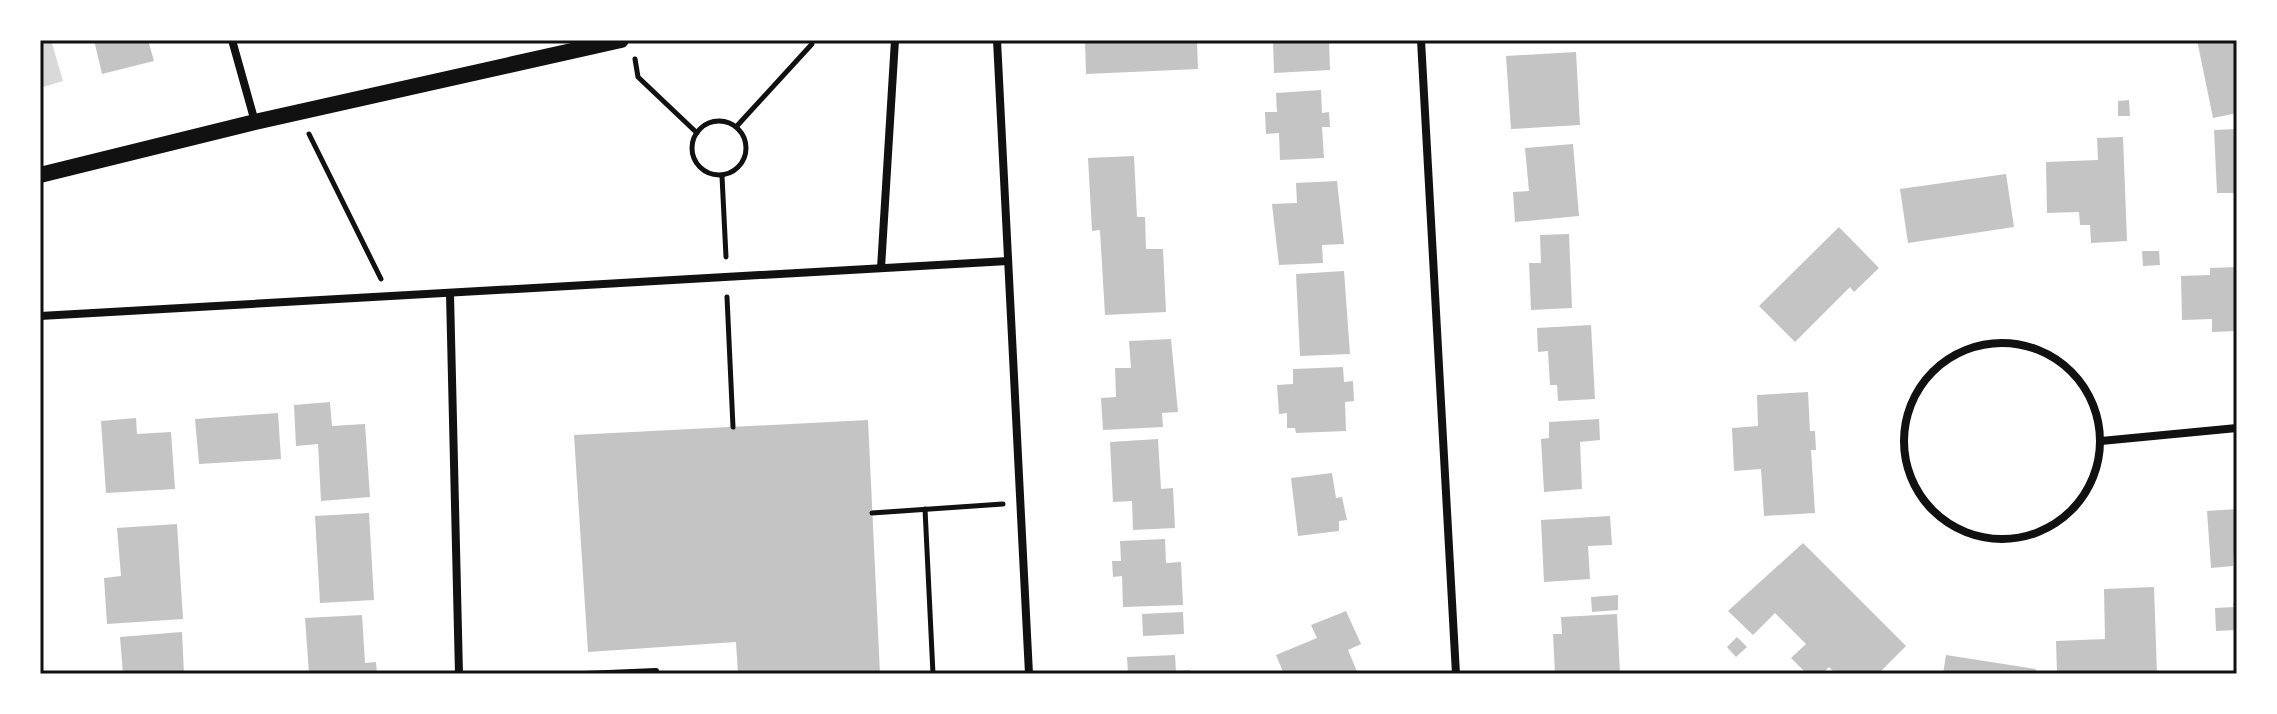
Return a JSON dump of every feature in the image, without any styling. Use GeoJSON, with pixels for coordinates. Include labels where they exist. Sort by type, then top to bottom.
{"type":"FeatureCollection","features":[{"type":"Feature","properties":{"kind":"main road"},"geometry":{"type":"LineString","coordinates":[[40,175],[298,112],[628,46]]}},
{"type":"Feature","properties":{"kind":"street"},"geometry":{"type":"LineString","coordinates":[[232,40],[255,122]]}},
{"type":"Feature","properties":{"kind":"street"},"geometry":{"type":"LineString","coordinates":[[881,268],[895,40]]}},
{"type":"Feature","properties":{"kind":"street"},"geometry":{"type":"LineString","coordinates":[[997,40],[1029,674]]}},
{"type":"Feature","properties":{"kind":"street"},"geometry":{"type":"LineString","coordinates":[[1421,40],[1456,674]]}},
{"type":"Feature","properties":{"kind":"street"},"geometry":{"type":"LineString","coordinates":[[40,316],[1008,261]]}},
{"type":"Feature","properties":{"kind":"street"},"geometry":{"type":"LineString","coordinates":[[450,294],[459,674]]}},
{"type":"Feature","properties":{"kind":"street"},"geometry":{"type":"LineString","coordinates":[[2002,342],[2036,348],[2059,360],[2083,384],[2095,407],[2101,441],[2093,479],[2083,498],[2059,522],[2016,539],[1992,540],[1960,531],[1923,502],[1907,471],[1902,435],[1912,399],[1937,366],[1973,346],[2002,342]]}},
{"type":"Feature","properties":{"kind":"street"},"geometry":{"type":"LineString","coordinates":[[2101,441],[2237,428]]}},
{"type":"Feature","properties":{"kind":"lane"},"geometry":{"type":"LineString","coordinates":[[584,674],[656,671],[656,674]]}},
{"type":"Feature","properties":{"kind":"path"},"geometry":{"type":"LineString","coordinates":[[736,127],[812,44],[811,40]]}},
{"type":"Feature","properties":{"kind":"path"},"geometry":{"type":"LineString","coordinates":[[628,46],[638,77],[697,133]]}},
{"type":"Feature","properties":{"kind":"path"},"geometry":{"type":"LineString","coordinates":[[298,112],[390,298]]}},
{"type":"Feature","properties":{"kind":"path"},"geometry":{"type":"LineString","coordinates":[[716,121],[736,127],[747,145],[745,159],[736,171],[722,176],[708,174],[697,165],[692,152],[697,133],[716,121]]}},
{"type":"Feature","properties":{"kind":"path"},"geometry":{"type":"LineString","coordinates":[[722,176],[726,257]]}},
{"type":"Feature","properties":{"kind":"path"},"geometry":{"type":"LineString","coordinates":[[727,297],[733,427]]}},
{"type":"Feature","properties":{"kind":"path"},"geometry":{"type":"LineString","coordinates":[[872,513],[1020,503]]}},
{"type":"Feature","properties":{"kind":"path"},"geometry":{"type":"LineString","coordinates":[[925,509],[933,674]]}},
{"type":"Feature","properties":{"kind":"shaded area"},"geometry":{"type":"Polygon","coordinates":[[[40,40],[51,40],[63,81],[40,88],[40,40]]]}},
{"type":"Feature","properties":{"kind":"building"},"geometry":{"type":"Polygon","coordinates":[[[94,40],[148,40],[154,61],[102,74],[94,40]]]}},
{"type":"Feature","properties":{"kind":"building"},"geometry":{"type":"Polygon","coordinates":[[[1085,40],[1197,40],[1198,69],[1086,74],[1085,40]]]}},
{"type":"Feature","properties":{"kind":"building"},"geometry":{"type":"Polygon","coordinates":[[[1273,40],[1329,40],[1330,70],[1274,73],[1273,40]]]}},
{"type":"Feature","properties":{"kind":"building"},"geometry":{"type":"Polygon","coordinates":[[[2197,40],[2237,40],[2237,113],[2213,118],[2197,40]]]}},
{"type":"Feature","properties":{"kind":"building"},"geometry":{"type":"Polygon","coordinates":[[[1576,52],[1580,125],[1511,129],[1506,56],[1576,52]]]}},
{"type":"Feature","properties":{"kind":"building"},"geometry":{"type":"Polygon","coordinates":[[[1321,90],[1322,113],[1329,112],[1330,127],[1322,127],[1324,158],[1280,160],[1279,133],[1266,134],[1265,112],[1277,112],[1276,93],[1321,90]]]}},
{"type":"Feature","properties":{"kind":"building"},"geometry":{"type":"Polygon","coordinates":[[[2129,100],[2130,116],[2118,116],[2118,101],[2129,100]]]}},
{"type":"Feature","properties":{"kind":"building"},"geometry":{"type":"Polygon","coordinates":[[[2237,129],[2237,193],[2217,193],[2214,130],[2237,129]]]}},
{"type":"Feature","properties":{"kind":"building"},"geometry":{"type":"Polygon","coordinates":[[[2123,137],[2127,241],[2091,243],[2090,225],[2080,225],[2079,212],[2047,213],[2046,162],[2098,160],[2097,138],[2123,137]]]}},
{"type":"Feature","properties":{"kind":"building"},"geometry":{"type":"Polygon","coordinates":[[[1573,144],[1579,216],[1515,222],[1513,192],[1529,191],[1525,148],[1573,144]]]}},
{"type":"Feature","properties":{"kind":"building"},"geometry":{"type":"Polygon","coordinates":[[[1134,156],[1137,217],[1145,217],[1146,249],[1163,249],[1166,312],[1105,315],[1100,230],[1092,231],[1088,158],[1134,156]]]}},
{"type":"Feature","properties":{"kind":"building"},"geometry":{"type":"Polygon","coordinates":[[[2006,174],[2014,227],[1908,243],[1900,189],[2006,174]]]}},
{"type":"Feature","properties":{"kind":"building"},"geometry":{"type":"Polygon","coordinates":[[[1337,181],[1344,244],[1322,245],[1323,263],[1279,265],[1272,204],[1297,203],[1296,183],[1337,181]]]}},
{"type":"Feature","properties":{"kind":"building"},"geometry":{"type":"Polygon","coordinates":[[[1839,227],[1879,268],[1854,292],[1850,287],[1795,342],[1759,306],[1839,227]]]}},
{"type":"Feature","properties":{"kind":"building"},"geometry":{"type":"Polygon","coordinates":[[[1569,234],[1572,308],[1531,310],[1529,263],[1541,263],[1540,235],[1569,234]]]}},
{"type":"Feature","properties":{"kind":"building"},"geometry":{"type":"Polygon","coordinates":[[[2142,251],[2159,251],[2160,265],[2143,266],[2142,251]]]}},
{"type":"Feature","properties":{"kind":"building"},"geometry":{"type":"Polygon","coordinates":[[[2237,267],[2237,331],[2212,332],[2212,319],[2182,320],[2181,276],[2210,275],[2210,268],[2237,267]]]}},
{"type":"Feature","properties":{"kind":"building"},"geometry":{"type":"Polygon","coordinates":[[[1344,271],[1350,354],[1300,356],[1296,274],[1344,271]]]}},
{"type":"Feature","properties":{"kind":"building"},"geometry":{"type":"Polygon","coordinates":[[[1591,325],[1595,399],[1558,401],[1557,385],[1550,385],[1548,351],[1538,352],[1537,328],[1591,325]]]}},
{"type":"Feature","properties":{"kind":"building"},"geometry":{"type":"Polygon","coordinates":[[[1171,339],[1178,412],[1162,413],[1163,427],[1103,430],[1101,398],[1116,397],[1115,368],[1131,368],[1129,341],[1171,339]]]}},
{"type":"Feature","properties":{"kind":"building"},"geometry":{"type":"Polygon","coordinates":[[[1343,367],[1344,382],[1353,381],[1354,401],[1345,402],[1346,431],[1296,433],[1295,428],[1287,428],[1287,413],[1279,414],[1277,385],[1293,384],[1293,369],[1343,367]]]}},
{"type":"Feature","properties":{"kind":"building"},"geometry":{"type":"Polygon","coordinates":[[[1808,392],[1810,431],[1815,431],[1816,450],[1811,450],[1815,513],[1764,516],[1761,469],[1734,471],[1732,428],[1758,426],[1757,395],[1808,392]]]}},
{"type":"Feature","properties":{"kind":"building"},"geometry":{"type":"Polygon","coordinates":[[[330,402],[332,426],[365,424],[370,497],[321,501],[318,444],[296,446],[294,405],[330,402]]]}},
{"type":"Feature","properties":{"kind":"building"},"geometry":{"type":"Polygon","coordinates":[[[278,413],[281,459],[199,464],[195,419],[278,413]]]}},
{"type":"Feature","properties":{"kind":"building"},"geometry":{"type":"Polygon","coordinates":[[[136,418],[137,434],[171,432],[175,489],[106,493],[101,421],[136,418]]]}},
{"type":"Feature","properties":{"kind":"building"},"geometry":{"type":"Polygon","coordinates":[[[1599,419],[1600,440],[1580,442],[1582,489],[1544,492],[1541,439],[1549,438],[1549,422],[1599,419]]]}},
{"type":"Feature","properties":{"kind":"building"},"geometry":{"type":"Polygon","coordinates":[[[868,420],[880,674],[738,674],[736,642],[588,652],[574,435],[868,420]]]}},
{"type":"Feature","properties":{"kind":"building"},"geometry":{"type":"Polygon","coordinates":[[[1158,439],[1161,489],[1173,488],[1175,528],[1133,530],[1132,501],[1113,502],[1110,442],[1158,439]]]}},
{"type":"Feature","properties":{"kind":"building"},"geometry":{"type":"Polygon","coordinates":[[[1332,473],[1336,498],[1342,497],[1347,520],[1339,521],[1339,531],[1298,536],[1291,478],[1332,473]]]}},
{"type":"Feature","properties":{"kind":"building"},"geometry":{"type":"Polygon","coordinates":[[[2237,509],[2233,566],[2211,568],[2207,511],[2237,509]]]}},
{"type":"Feature","properties":{"kind":"building"},"geometry":{"type":"Polygon","coordinates":[[[369,513],[374,600],[320,603],[315,516],[369,513]]]}},
{"type":"Feature","properties":{"kind":"building"},"geometry":{"type":"Polygon","coordinates":[[[1610,516],[1612,545],[1588,546],[1590,579],[1544,582],[1541,520],[1610,516]]]}},
{"type":"Feature","properties":{"kind":"building"},"geometry":{"type":"Polygon","coordinates":[[[177,524],[183,619],[107,624],[104,578],[121,576],[117,528],[177,524]]]}},
{"type":"Feature","properties":{"kind":"building"},"geometry":{"type":"Polygon","coordinates":[[[1165,539],[1166,563],[1181,562],[1183,605],[1123,607],[1122,576],[1113,577],[1112,561],[1121,561],[1120,541],[1165,539]]]}},
{"type":"Feature","properties":{"kind":"building"},"geometry":{"type":"Polygon","coordinates":[[[1803,543],[1906,646],[1878,674],[1836,674],[1829,667],[1822,674],[1807,674],[1791,658],[1806,644],[1775,613],[1753,635],[1728,611],[1803,543]]]}},
{"type":"Feature","properties":{"kind":"building"},"geometry":{"type":"Polygon","coordinates":[[[2154,587],[2157,674],[2057,674],[2056,641],[2105,639],[2104,589],[2154,587]]]}},
{"type":"Feature","properties":{"kind":"building"},"geometry":{"type":"Polygon","coordinates":[[[1618,595],[1618,610],[1592,612],[1591,597],[1618,595]]]}},
{"type":"Feature","properties":{"kind":"building"},"geometry":{"type":"Polygon","coordinates":[[[2233,603],[2237,603],[2237,630],[2216,631],[2215,608],[2234,607],[2233,603]]]}},
{"type":"Feature","properties":{"kind":"building"},"geometry":{"type":"Polygon","coordinates":[[[1346,611],[1361,644],[1348,650],[1358,674],[1284,674],[1276,655],[1317,638],[1311,625],[1346,611]]]}},
{"type":"Feature","properties":{"kind":"building"},"geometry":{"type":"Polygon","coordinates":[[[1183,612],[1184,634],[1143,636],[1142,614],[1183,612]]]}},
{"type":"Feature","properties":{"kind":"building"},"geometry":{"type":"Polygon","coordinates":[[[1617,614],[1620,674],[1555,674],[1553,634],[1562,634],[1561,617],[1617,614]]]}},
{"type":"Feature","properties":{"kind":"building"},"geometry":{"type":"Polygon","coordinates":[[[362,615],[365,663],[376,662],[377,674],[309,674],[305,618],[362,615]]]}},
{"type":"Feature","properties":{"kind":"building"},"geometry":{"type":"Polygon","coordinates":[[[182,632],[184,674],[123,674],[120,637],[182,632]]]}},
{"type":"Feature","properties":{"kind":"building"},"geometry":{"type":"Polygon","coordinates":[[[1737,637],[1747,647],[1736,657],[1727,647],[1737,637]]]}},
{"type":"Feature","properties":{"kind":"building"},"geometry":{"type":"Polygon","coordinates":[[[1175,655],[1176,671],[1190,670],[1191,674],[1128,674],[1127,657],[1175,655]]]}},
{"type":"Feature","properties":{"kind":"building"},"geometry":{"type":"Polygon","coordinates":[[[1946,655],[2036,669],[2035,674],[1943,674],[1946,655]]]}}]}
